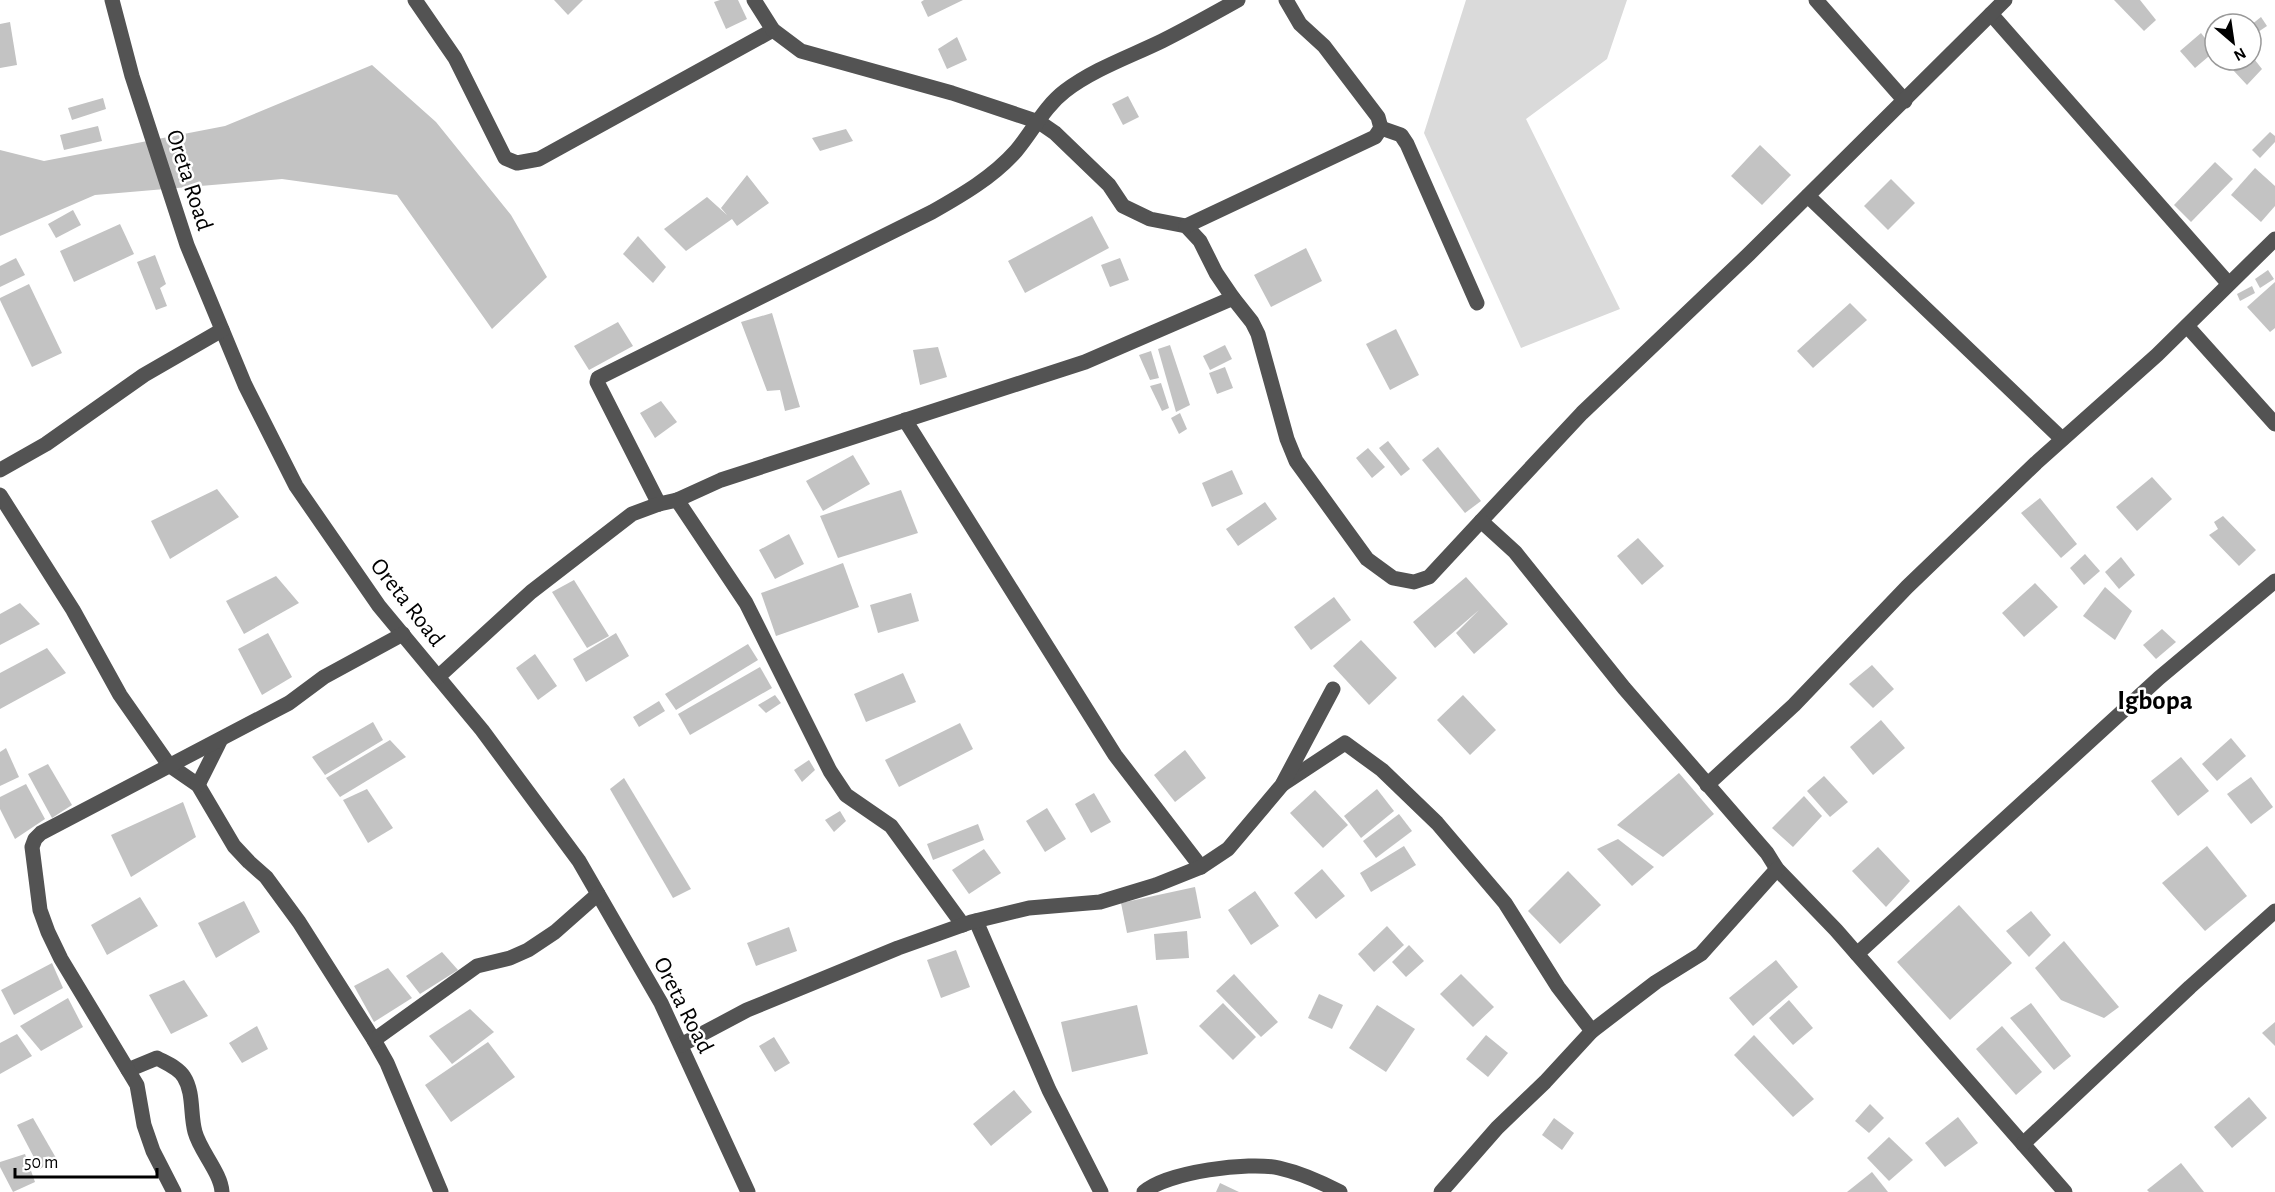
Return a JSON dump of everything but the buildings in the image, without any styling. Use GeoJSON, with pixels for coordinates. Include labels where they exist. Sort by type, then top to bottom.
{"type":"FeatureCollection","features":[{"type":"Feature","properties":{"kind":"street","name":"Oreta Road"},"geometry":{"type":"LineString","coordinates":[[112,0],[132,76],[187,245],[245,385],[296,486],[380,606],[503,758],[579,861],[661,1003],[748,1192]]}},
{"type":"Feature","properties":{"kind":"street"},"geometry":{"type":"LineString","coordinates":[[415,0],[455,58],[505,158],[517,163],[539,159],[773,30]]}},
{"type":"Feature","properties":{"kind":"street"},"geometry":{"type":"LineString","coordinates":[[754,0],[773,30],[801,51],[952,93],[1039,122],[1055,133],[1109,184],[1123,207],[1150,219],[1186,226],[1200,241],[1216,273],[1252,322],[1258,334],[1287,439],[1296,461],[1367,559],[1393,578],[1414,582],[1429,577],[1582,413],[1808,196],[2005,0]]}},
{"type":"Feature","properties":{"kind":"street"},"geometry":{"type":"LineString","coordinates":[[659,504],[597,382],[598,378],[932,212],[968,191],[995,172],[1016,151],[1052,101],[1089,75],[1163,40],[1238,0]]}},
{"type":"Feature","properties":{"kind":"street"},"geometry":{"type":"LineString","coordinates":[[1186,226],[1375,137],[1381,128],[1378,117],[1324,46],[1300,24],[1287,0]]}},
{"type":"Feature","properties":{"kind":"street"},"geometry":{"type":"LineString","coordinates":[[1816,0],[1905,101]]}},
{"type":"Feature","properties":{"kind":"street"},"geometry":{"type":"LineString","coordinates":[[1991,14],[2228,283]]}},
{"type":"Feature","properties":{"kind":"street"},"geometry":{"type":"LineString","coordinates":[[1381,128],[1401,135],[1407,144],[1477,303]]}},
{"type":"Feature","properties":{"kind":"street"},"geometry":{"type":"LineString","coordinates":[[1808,196],[2062,439]]}},
{"type":"Feature","properties":{"kind":"street"},"geometry":{"type":"LineString","coordinates":[[1707,785],[1794,705],[1907,587],[2062,439],[2157,356],[2228,283],[2275,239]]}},
{"type":"Feature","properties":{"kind":"street"},"geometry":{"type":"LineString","coordinates":[[438,677],[531,592],[632,514],[659,504],[677,501],[721,480],[1085,362],[1233,298]]}},
{"type":"Feature","properties":{"kind":"street"},"geometry":{"type":"LineString","coordinates":[[2187,326],[2275,424]]}},
{"type":"Feature","properties":{"kind":"street"},"geometry":{"type":"LineString","coordinates":[[0,470],[46,444],[144,375],[222,330]]}},
{"type":"Feature","properties":{"kind":"street"},"geometry":{"type":"LineString","coordinates":[[905,420],[1114,755],[1201,867]]}},
{"type":"Feature","properties":{"kind":"street"},"geometry":{"type":"LineString","coordinates":[[0,495],[73,610],[111,682],[169,765],[198,785],[234,846],[266,877],[298,922],[374,1040],[387,1063],[441,1192]]}},
{"type":"Feature","properties":{"kind":"street"},"geometry":{"type":"LineString","coordinates":[[677,501],[746,603],[835,779],[846,795],[891,826],[969,923],[1101,1192]]}},
{"type":"Feature","properties":{"kind":"street"},"geometry":{"type":"LineString","coordinates":[[1481,521],[1515,552],[1623,688],[1767,853],[1777,869],[1857,954],[2065,1192]]}},
{"type":"Feature","properties":{"kind":"street"},"geometry":{"type":"LineString","coordinates":[[1857,954],[2151,685],[2275,580]]}},
{"type":"Feature","properties":{"kind":"street"},"geometry":{"type":"LineString","coordinates":[[174,1192],[153,1151],[144,1125],[137,1085],[61,959],[48,932],[40,910],[32,847],[35,839],[41,833],[289,703],[324,677],[403,634]]}},
{"type":"Feature","properties":{"kind":"street"},"geometry":{"type":"LineString","coordinates":[[681,1045],[747,1010],[898,948],[969,923],[1029,908],[1100,902],[1156,885],[1201,867],[1228,849],[1282,785],[1333,689]]}},
{"type":"Feature","properties":{"kind":"street"},"geometry":{"type":"LineString","coordinates":[[198,785],[221,739]]}},
{"type":"Feature","properties":{"kind":"street"},"geometry":{"type":"LineString","coordinates":[[1282,785],[1345,743],[1382,770],[1437,823],[1505,903],[1558,987],[1592,1031]]}},
{"type":"Feature","properties":{"kind":"street"},"geometry":{"type":"LineString","coordinates":[[1441,1192],[1497,1128],[1545,1082],[1592,1031],[1646,988],[1701,954],[1777,869]]}},
{"type":"Feature","properties":{"kind":"street"},"geometry":{"type":"LineString","coordinates":[[374,1040],[477,966],[510,958],[528,950],[555,932],[598,894]]}},
{"type":"Feature","properties":{"kind":"street"},"geometry":{"type":"LineString","coordinates":[[2022,1144],[2275,911]]}},
{"type":"Feature","properties":{"kind":"street"},"geometry":{"type":"LineString","coordinates":[[128,1070],[157,1058],[184,1076],[190,1094],[195,1132],[222,1192]]}},
{"type":"Feature","properties":{"kind":"street"},"geometry":{"type":"LineString","coordinates":[[1144,1192],[1152,1185],[1192,1173],[1241,1167],[1278,1167],[1317,1180],[1340,1192]]}},
{"type":"Feature","properties":{"kind":"shaded area"},"geometry":{"type":"Polygon","coordinates":[[[1466,0],[1627,0],[1607,59],[1526,119],[1620,309],[1521,348],[1424,133],[1466,0]]]}},
{"type":"Feature","properties":{"kind":"district","name":"Igbopa"},"geometry":{"type":"Point","coordinates":[2155,700]}}]}
